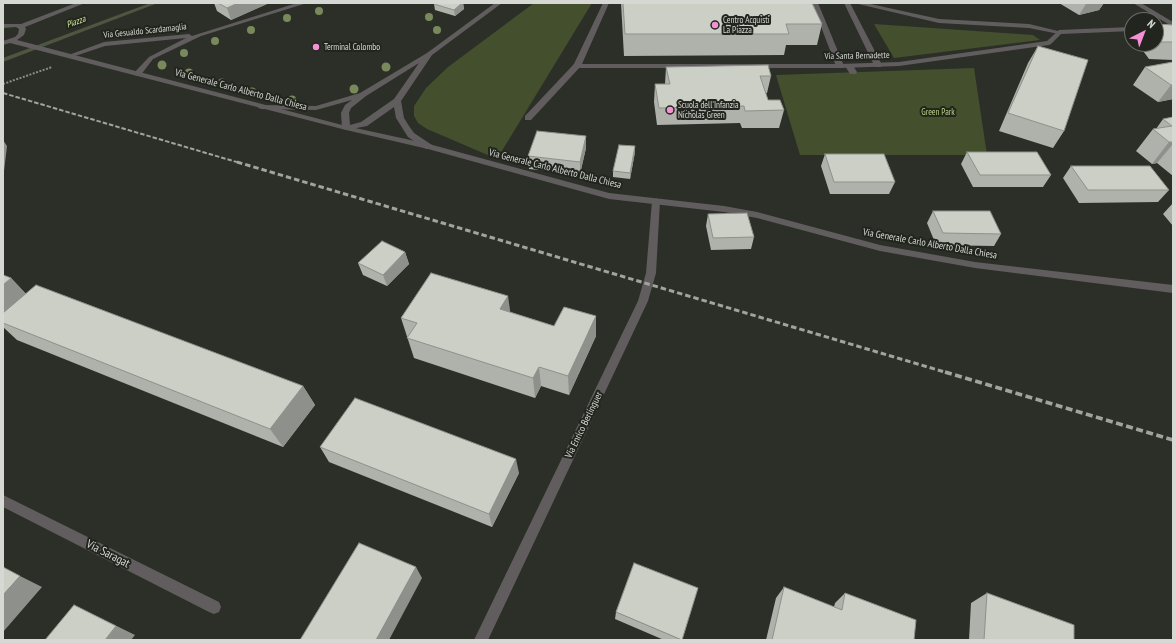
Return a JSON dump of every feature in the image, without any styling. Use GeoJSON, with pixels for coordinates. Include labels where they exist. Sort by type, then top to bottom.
{"type":"FeatureCollection","features":[{"type":"Feature","properties":{"kind":"street"},"geometry":{"type":"LineString","coordinates":[[3,26],[12,24],[21,26],[82,3]]}},
{"type":"Feature","properties":{"kind":"street","name":"Via Gesualdo Scardamaglia"},"geometry":{"type":"LineString","coordinates":[[137,74],[151,58],[199,35],[304,3]]}},
{"type":"Feature","properties":{"kind":"street"},"geometry":{"type":"LineString","coordinates":[[428,54],[397,101],[364,124],[346,128],[345,113],[348,107],[363,94],[428,54],[499,3]]}},
{"type":"Feature","properties":{"kind":"street"},"geometry":{"type":"LineString","coordinates":[[528,118],[577,66],[606,3]]}},
{"type":"Feature","properties":{"kind":"street"},"geometry":{"type":"LineString","coordinates":[[815,3],[840,66]]}},
{"type":"Feature","properties":{"kind":"street"},"geometry":{"type":"LineString","coordinates":[[847,3],[878,65]]}},
{"type":"Feature","properties":{"kind":"street"},"geometry":{"type":"LineString","coordinates":[[858,3],[939,21],[1029,26],[1058,32],[1124,29]]}},
{"type":"Feature","properties":{"kind":"street"},"geometry":{"type":"LineString","coordinates":[[1136,3],[1173,26]]}},
{"type":"Feature","properties":{"kind":"street"},"geometry":{"type":"LineString","coordinates":[[3,43],[11,41],[21,34],[23,29],[21,26]]}},
{"type":"Feature","properties":{"kind":"street","name":"Via Santa Bernadette"},"geometry":{"type":"LineString","coordinates":[[577,66],[840,66],[851,69],[899,64],[1049,43],[1058,32]]}},
{"type":"Feature","properties":{"kind":"street","name":"Via Gesualdo Scardamaglia"},"geometry":{"type":"LineString","coordinates":[[70,56],[104,44],[199,35]]}},
{"type":"Feature","properties":{"kind":"street","name":"Via Generale Carlo Alberto Dalla Chiesa"},"geometry":{"type":"LineString","coordinates":[[11,41],[261,107],[429,147],[609,196],[724,209],[757,215],[880,248],[975,265],[1173,289]]}},
{"type":"Feature","properties":{"kind":"street"},"geometry":{"type":"LineString","coordinates":[[261,107],[316,108],[363,94]]}},
{"type":"Feature","properties":{"kind":"street"},"geometry":{"type":"LineString","coordinates":[[397,101],[400,118],[405,126],[411,134],[429,147]]}},
{"type":"Feature","properties":{"kind":"street","name":"Via Enrico Berlinguer"},"geometry":{"type":"LineString","coordinates":[[481,640],[643,301],[651,273],[656,202]]}},
{"type":"Feature","properties":{"kind":"street","name":"Via Saragat"},"geometry":{"type":"LineString","coordinates":[[3,501],[214,607]]}},
{"type":"Feature","properties":{"kind":"path"},"geometry":{"type":"LineString","coordinates":[[3,84],[78,58]]}},
{"type":"Feature","properties":{"kind":"green space"},"geometry":{"type":"Polygon","coordinates":[[[534,3],[592,3],[497,159],[427,129],[418,123],[414,116],[414,106],[426,88],[448,67],[534,3]]]}},
{"type":"Feature","properties":{"kind":"green space"},"geometry":{"type":"Polygon","coordinates":[[[874,24],[1033,35],[1040,40],[894,58],[874,24]]]}},
{"type":"Feature","properties":{"kind":"green space","name":"Green Park"},"geometry":{"type":"Polygon","coordinates":[[[974,68],[987,155],[800,155],[776,75],[974,68]]]}},
{"type":"Feature","properties":{"kind":"building"},"geometry":{"type":"Polygon","coordinates":[[[218,3],[238,3],[227,8],[218,3]]]}},
{"type":"Feature","properties":{"kind":"building"},"geometry":{"type":"Polygon","coordinates":[[[462,3],[454,10],[434,4],[462,3]]]}},
{"type":"Feature","properties":{"kind":"building"},"geometry":{"type":"Polygon","coordinates":[[[623,3],[812,3],[822,24],[786,24],[789,34],[625,34],[623,3]]]}},
{"type":"Feature","properties":{"kind":"building"},"geometry":{"type":"Polygon","coordinates":[[[1164,24],[1173,25],[1173,42],[1164,42],[1164,24]]]}},
{"type":"Feature","properties":{"kind":"building"},"geometry":{"type":"Polygon","coordinates":[[[1038,46],[1088,60],[1064,131],[1008,113],[1038,46]]]}},
{"type":"Feature","properties":{"kind":"building"},"geometry":{"type":"Polygon","coordinates":[[[1173,62],[1173,85],[1145,67],[1173,62]]]}},
{"type":"Feature","properties":{"kind":"building"},"geometry":{"type":"Polygon","coordinates":[[[768,65],[771,76],[760,76],[768,100],[780,100],[784,110],[745,111],[744,106],[659,108],[655,84],[670,84],[666,67],[768,65]]]}},
{"type":"Feature","properties":{"kind":"building"},"geometry":{"type":"Polygon","coordinates":[[[1173,117],[1173,142],[1169,142],[1153,129],[1172,126],[1163,119],[1173,117]]]}},
{"type":"Feature","properties":{"kind":"building"},"geometry":{"type":"Polygon","coordinates":[[[537,131],[586,136],[580,162],[528,156],[537,131]]]}},
{"type":"Feature","properties":{"kind":"building"},"geometry":{"type":"Polygon","coordinates":[[[619,145],[635,146],[630,173],[613,171],[619,145]]]}},
{"type":"Feature","properties":{"kind":"building"},"geometry":{"type":"Polygon","coordinates":[[[967,152],[1037,152],[1051,175],[980,175],[967,152]]]}},
{"type":"Feature","properties":{"kind":"building"},"geometry":{"type":"Polygon","coordinates":[[[825,154],[884,154],[895,182],[834,182],[825,154]]]}},
{"type":"Feature","properties":{"kind":"building"},"geometry":{"type":"Polygon","coordinates":[[[1071,166],[1150,166],[1169,190],[1088,190],[1071,166]]]}},
{"type":"Feature","properties":{"kind":"building"},"geometry":{"type":"Polygon","coordinates":[[[933,211],[990,211],[1001,234],[943,233],[933,211]]]}},
{"type":"Feature","properties":{"kind":"building"},"geometry":{"type":"Polygon","coordinates":[[[747,213],[754,237],[713,238],[708,214],[747,213]]]}},
{"type":"Feature","properties":{"kind":"building"},"geometry":{"type":"Polygon","coordinates":[[[382,241],[405,252],[383,275],[358,263],[382,241]]]}},
{"type":"Feature","properties":{"kind":"building"},"geometry":{"type":"Polygon","coordinates":[[[431,273],[508,296],[500,309],[554,326],[564,307],[596,316],[568,376],[539,367],[533,378],[407,338],[417,323],[401,318],[431,273]]]}},
{"type":"Feature","properties":{"kind":"building"},"geometry":{"type":"Polygon","coordinates":[[[3,275],[11,278],[3,285],[3,275]]]}},
{"type":"Feature","properties":{"kind":"building"},"geometry":{"type":"Polygon","coordinates":[[[36,285],[303,386],[270,429],[3,323],[3,313],[36,285]]]}},
{"type":"Feature","properties":{"kind":"building"},"geometry":{"type":"Polygon","coordinates":[[[355,398],[516,459],[489,514],[320,447],[355,398]]]}},
{"type":"Feature","properties":{"kind":"building"},"geometry":{"type":"Polygon","coordinates":[[[359,543],[416,567],[376,640],[300,640],[359,543]]]}},
{"type":"Feature","properties":{"kind":"building"},"geometry":{"type":"Polygon","coordinates":[[[634,563],[698,588],[682,640],[616,612],[634,563]]]}},
{"type":"Feature","properties":{"kind":"building"},"geometry":{"type":"Polygon","coordinates":[[[3,567],[20,576],[3,595],[3,567]]]}},
{"type":"Feature","properties":{"kind":"building"},"geometry":{"type":"Polygon","coordinates":[[[784,587],[842,610],[845,593],[916,620],[914,640],[772,640],[784,587]]]}},
{"type":"Feature","properties":{"kind":"building"},"geometry":{"type":"Polygon","coordinates":[[[987,593],[1074,625],[1074,640],[984,640],[987,593]]]}},
{"type":"Feature","properties":{"kind":"building"},"geometry":{"type":"Polygon","coordinates":[[[74,605],[116,626],[105,640],[45,640],[74,605]]]}},
{"type":"Feature","properties":{"kind":"waterway","name":"Piazza"},"geometry":{"type":"LineString","coordinates":[[3,60],[155,3]]}},
{"type":"Feature","properties":{"kind":"railway"},"geometry":{"type":"LineString","coordinates":[[3,93],[240,163]]}},
{"type":"Feature","properties":{"kind":"railway"},"geometry":{"type":"LineString","coordinates":[[237,162],[948,373]]}},
{"type":"Feature","properties":{"kind":"railway"},"geometry":{"type":"LineString","coordinates":[[945,372],[1173,440]]}},
{"type":"Feature","properties":{"kind":"place","name":"Centro Acquisti La Piazza"},"geometry":{"type":"Point","coordinates":[715,25]}},
{"type":"Feature","properties":{"kind":"place","name":"Terminal Colombo"},"geometry":{"type":"Point","coordinates":[316,47]}},
{"type":"Feature","properties":{"kind":"place","name":"Scuola dell'Infanzia Nicholas Green"},"geometry":{"type":"Point","coordinates":[670,110]}}]}
